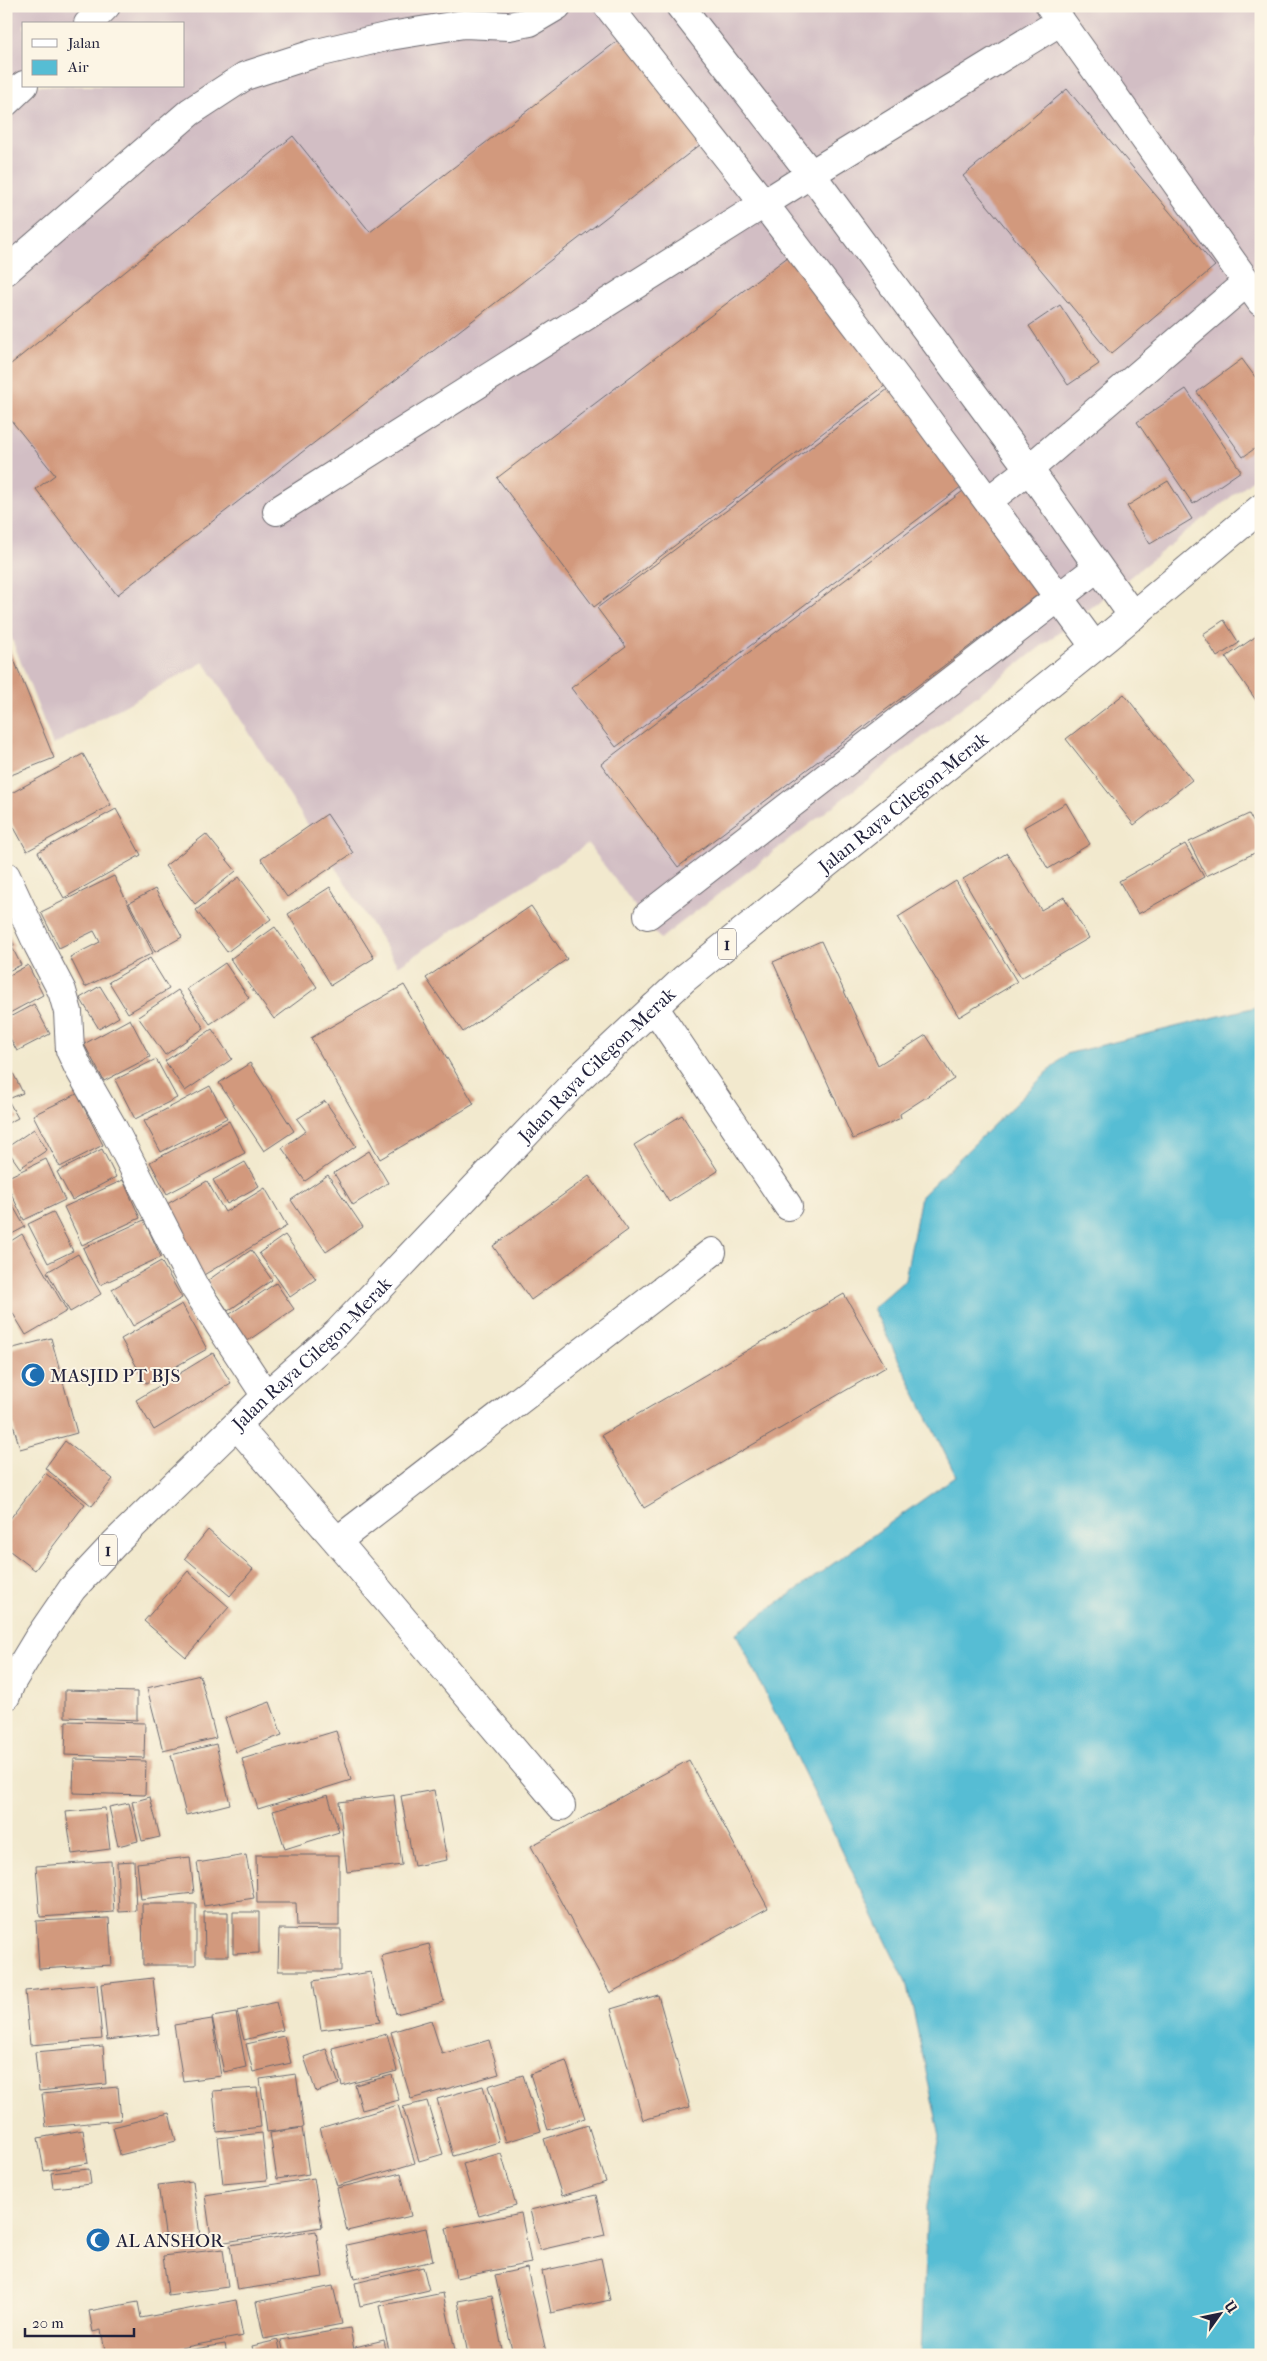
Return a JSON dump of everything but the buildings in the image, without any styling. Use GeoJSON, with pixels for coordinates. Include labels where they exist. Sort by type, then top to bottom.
{"type":"FeatureCollection","features":[{"type":"Feature","properties":{"kind":"main road"},"geometry":{"type":"LineString","coordinates":[[90,22],[106,6]]}},
{"type":"Feature","properties":{"kind":"main road"},"geometry":{"type":"LineString","coordinates":[[6,271],[190,112],[245,76],[313,54],[390,36],[464,24],[509,26],[530,22],[557,6]]}},
{"type":"Feature","properties":{"kind":"main road"},"geometry":{"type":"LineString","coordinates":[[608,6],[765,205],[988,501],[1095,647]]}},
{"type":"Feature","properties":{"kind":"main road"},"geometry":{"type":"LineString","coordinates":[[680,6],[811,174],[1029,469],[1133,616]]}},
{"type":"Feature","properties":{"kind":"main road"},"geometry":{"type":"LineString","coordinates":[[277,511],[765,205],[1055,14],[1254,292],[988,501]]}},
{"type":"Feature","properties":{"kind":"main road"},"geometry":{"type":"LineString","coordinates":[[6,102],[22,87]]}},
{"type":"Feature","properties":{"kind":"main road","name":"Jalan Raya Cilegon-Merak"},"geometry":{"type":"LineString","coordinates":[[6,1696],[11,1683],[37,1640],[72,1590],[115,1543],[266,1396],[337,1333],[578,1079],[654,1006],[684,979],[1133,616],[1261,508]]}},
{"type":"Feature","properties":{"kind":"main road"},"geometry":{"type":"LineString","coordinates":[[648,915],[1098,568]]}},
{"type":"Feature","properties":{"kind":"main road"},"geometry":{"type":"LineString","coordinates":[[6,876],[62,991],[67,1007],[70,1050],[78,1067],[113,1128],[195,1288],[266,1396]]}},
{"type":"Feature","properties":{"kind":"main road"},"geometry":{"type":"LineString","coordinates":[[654,1006],[788,1206]]}},
{"type":"Feature","properties":{"kind":"main road"},"geometry":{"type":"LineString","coordinates":[[337,1541],[712,1252]]}},
{"type":"Feature","properties":{"kind":"main road"},"geometry":{"type":"LineString","coordinates":[[237,1426],[561,1806]]}},
{"type":"Feature","properties":{"kind":"shaded area"},"geometry":{"type":"Polygon","coordinates":[[[6,6],[1261,6],[1261,473],[1082,615],[660,939],[588,844],[398,966],[204,662],[53,745],[6,624],[6,6]]]}},
{"type":"Feature","properties":{"kind":"water"},"geometry":{"type":"Polygon","coordinates":[[[1261,1002],[1261,2355],[921,2355],[927,2206],[940,2137],[908,1986],[736,1633],[956,1476],[873,1308],[905,1280],[921,1196],[1066,1054],[1260,1006],[1261,1002]]]}},
{"type":"Feature","properties":{"kind":"place","name":"MASJID PT BJS"},"geometry":{"type":"Point","coordinates":[33,1375]}},
{"type":"Feature","properties":{"kind":"place","name":"AL ANSHOR"},"geometry":{"type":"Point","coordinates":[98,2240]}}]}
